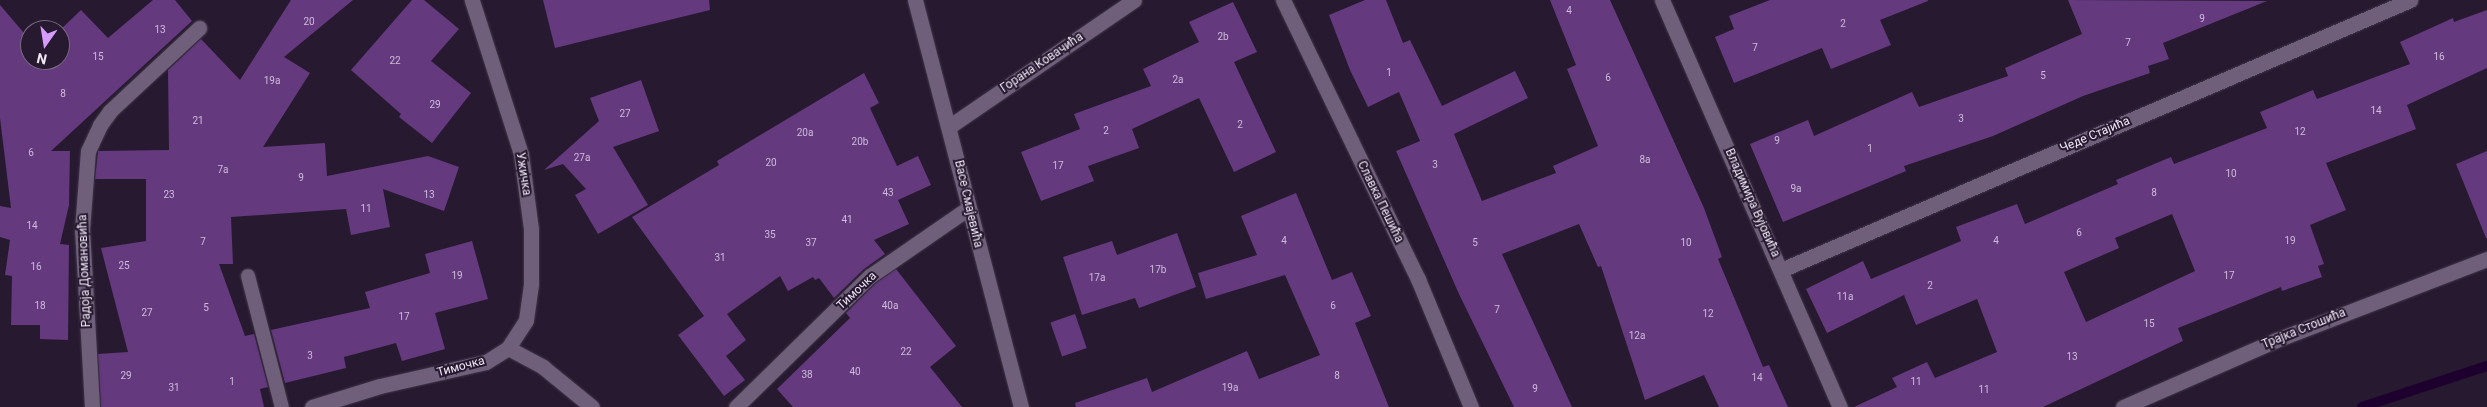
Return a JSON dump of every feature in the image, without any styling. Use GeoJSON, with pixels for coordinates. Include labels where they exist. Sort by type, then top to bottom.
{"type":"FeatureCollection","features":[{"type":"Feature","properties":{"kind":"street","name":"Ужичка"},"geometry":{"type":"LineString","coordinates":[[472,0],[521,154],[531,230],[530,284],[526,320],[508,348]]}},
{"type":"Feature","properties":{"kind":"street","name":"Васе Смајевића"},"geometry":{"type":"LineString","coordinates":[[915,0],[950,126],[968,210],[1021,407]]}},
{"type":"Feature","properties":{"kind":"street","name":"Горана Ковачића"},"geometry":{"type":"LineString","coordinates":[[950,126],[1134,0]]}},
{"type":"Feature","properties":{"kind":"street","name":"Славка Пешића"},"geometry":{"type":"LineString","coordinates":[[1283,0],[1418,279],[1471,407]]}},
{"type":"Feature","properties":{"kind":"street","name":"Чеде Стајића"},"geometry":{"type":"LineString","coordinates":[[1781,270],[2410,0]]}},
{"type":"Feature","properties":{"kind":"street","name":"Владимира Вујовића"},"geometry":{"type":"LineString","coordinates":[[1666,1],[1840,407]]}},
{"type":"Feature","properties":{"kind":"street","name":"Радоја Домановића"},"geometry":{"type":"LineString","coordinates":[[92,407],[82,230],[88,151],[100,125],[110,111],[199,28]]}},
{"type":"Feature","properties":{"kind":"street","name":"Тимочка"},"geometry":{"type":"LineString","coordinates":[[736,407],[870,276],[968,210]]}},
{"type":"Feature","properties":{"kind":"street","name":"Трајка Стошића"},"geometry":{"type":"LineString","coordinates":[[2123,407],[2276,340],[2487,259]]}},
{"type":"Feature","properties":{"kind":"street","name":"Тимочка"},"geometry":{"type":"LineString","coordinates":[[312,407],[380,386],[478,364],[508,348]]}},
{"type":"Feature","properties":{"kind":"street"},"geometry":{"type":"LineString","coordinates":[[508,348],[544,367],[592,407]]}},
{"type":"Feature","properties":{"kind":"lane"},"geometry":{"type":"LineString","coordinates":[[248,276],[282,407]]}},
{"type":"Feature","properties":{"kind":"building"},"geometry":{"type":"Polygon","coordinates":[[[153,0],[175,0],[192,21],[51,151],[70,151],[69,205],[60,244],[69,245],[68,340],[40,339],[40,325],[11,325],[12,276],[5,275],[10,240],[0,237],[0,206],[11,208],[0,118],[0,5],[20,28],[20,70],[70,70],[70,20],[81,10],[108,38],[153,0]]]}},
{"type":"Feature","properties":{"kind":"building"},"geometry":{"type":"Polygon","coordinates":[[[291,0],[353,0],[284,57],[310,73],[263,147],[325,143],[327,176],[428,156],[459,167],[444,211],[383,189],[390,227],[351,235],[346,209],[231,217],[233,264],[219,264],[245,336],[254,334],[268,387],[260,389],[264,407],[101,407],[98,354],[128,352],[101,248],[146,241],[146,179],[95,179],[98,151],[169,150],[168,70],[201,39],[240,80],[291,0]]]}},
{"type":"Feature","properties":{"kind":"building"},"geometry":{"type":"Polygon","coordinates":[[[412,0],[424,0],[459,29],[431,61],[471,93],[432,143],[399,117],[401,114],[351,70],[412,0]]]}},
{"type":"Feature","properties":{"kind":"building"},"geometry":{"type":"Polygon","coordinates":[[[543,0],[709,0],[710,10],[555,48],[543,0]]]}},
{"type":"Feature","properties":{"kind":"building"},"geometry":{"type":"Polygon","coordinates":[[[1365,0],[1386,0],[1403,43],[1410,40],[1442,106],[1515,71],[1528,98],[1454,134],[1482,201],[1556,173],[1553,166],[1598,146],[1567,69],[1576,65],[1550,0],[1610,0],[1704,208],[1722,257],[1718,259],[1763,367],[1769,365],[1788,407],[1719,407],[1704,375],[1645,400],[1601,266],[1598,267],[1579,224],[1502,254],[1572,407],[1514,407],[1459,294],[1396,151],[1420,141],[1399,92],[1368,107],[1350,70],[1329,15],[1365,0]]]}},
{"type":"Feature","properties":{"kind":"building"},"geometry":{"type":"Polygon","coordinates":[[[1770,0],[1928,1],[1880,20],[1891,45],[1831,69],[1822,48],[1734,83],[1715,37],[1734,29],[1729,16],[1770,0]]]}},
{"type":"Feature","properties":{"kind":"building"},"geometry":{"type":"Polygon","coordinates":[[[2068,0],[2267,1],[2163,43],[2169,59],[2148,66],[2150,73],[2083,96],[1993,136],[1904,166],[1906,171],[1783,222],[1750,144],[1808,120],[1814,136],[1912,92],[1919,107],[2008,76],[2005,68],[2082,34],[2068,0]]]}},
{"type":"Feature","properties":{"kind":"building"},"geometry":{"type":"Polygon","coordinates":[[[1233,2],[1257,52],[1234,62],[1276,152],[1234,172],[1199,98],[1132,129],[1139,148],[1088,166],[1094,181],[1041,201],[1021,152],[1080,129],[1074,114],[1151,86],[1143,69],[1199,42],[1189,22],[1233,2]]]}},
{"type":"Feature","properties":{"kind":"building"},"geometry":{"type":"Polygon","coordinates":[[[2487,10],[2487,68],[2407,105],[2416,129],[2326,163],[2346,210],[2310,225],[2324,264],[2318,266],[2322,277],[2282,291],[2281,287],[2178,328],[2183,341],[2043,407],[1854,407],[1897,387],[1892,378],[1927,362],[1935,378],[1997,352],[1977,299],[1916,325],[1904,295],[1827,333],[1806,289],[1863,261],[1871,279],[1961,241],[1956,227],[2017,204],[2025,224],[2118,184],[2116,180],[2171,157],[2174,164],[2267,128],[2260,112],[2313,90],[2317,99],[2410,64],[2400,42],[2453,18],[2454,22],[2487,10]],[[2172,214],[2115,238],[2119,248],[2064,272],[2086,322],[2195,271],[2172,214]]]}},
{"type":"Feature","properties":{"kind":"building"},"geometry":{"type":"Polygon","coordinates":[[[864,73],[879,103],[870,108],[897,166],[918,156],[931,185],[898,200],[909,224],[874,240],[885,254],[864,269],[834,298],[819,278],[815,280],[813,277],[788,291],[780,276],[727,314],[746,340],[726,356],[745,380],[724,396],[678,335],[704,316],[632,217],[719,165],[717,161],[864,73]]]}},
{"type":"Feature","properties":{"kind":"building"},"geometry":{"type":"Polygon","coordinates":[[[641,80],[659,131],[613,147],[648,205],[598,234],[575,195],[586,189],[563,164],[544,170],[599,121],[590,98],[641,80]]]}},
{"type":"Feature","properties":{"kind":"building"},"geometry":{"type":"Polygon","coordinates":[[[2487,151],[2487,238],[2486,238],[2456,164],[2487,151]]]}},
{"type":"Feature","properties":{"kind":"building"},"geometry":{"type":"Polygon","coordinates":[[[1296,193],[1332,280],[1352,272],[1371,316],[1355,323],[1389,407],[1076,407],[1075,403],[1147,378],[1152,392],[1247,351],[1259,379],[1320,355],[1285,275],[1206,299],[1198,273],[1257,255],[1241,216],[1296,193]]]}},
{"type":"Feature","properties":{"kind":"building"},"geometry":{"type":"Polygon","coordinates":[[[1177,233],[1196,287],[1139,308],[1135,298],[1082,315],[1063,257],[1112,241],[1117,255],[1177,233]]]}},
{"type":"Feature","properties":{"kind":"building"},"geometry":{"type":"Polygon","coordinates":[[[472,241],[488,299],[435,313],[445,349],[402,361],[396,343],[344,357],[346,368],[285,383],[271,330],[370,308],[365,292],[430,273],[425,254],[472,241]]]}},
{"type":"Feature","properties":{"kind":"building"},"geometry":{"type":"Polygon","coordinates":[[[896,269],[956,346],[930,367],[962,407],[793,407],[777,389],[850,318],[846,313],[876,283],[896,269]]]}},
{"type":"Feature","properties":{"kind":"building"},"geometry":{"type":"Polygon","coordinates":[[[1075,314],[1087,348],[1062,357],[1050,322],[1075,314]]]}},
{"type":"Feature","properties":{"kind":"waterway"},"geometry":{"type":"LineString","coordinates":[[2362,407],[2487,366]]}}]}
